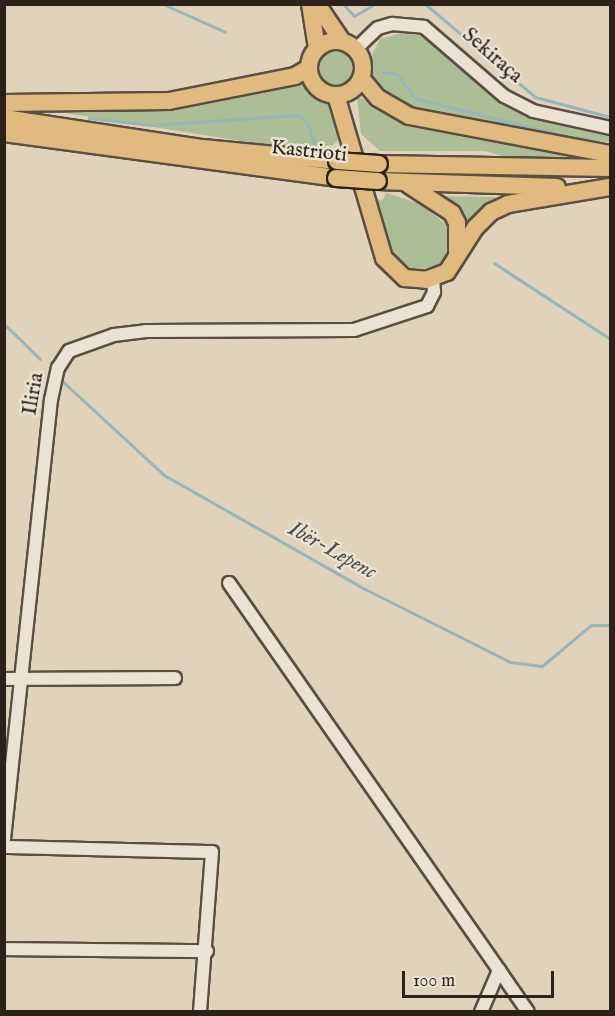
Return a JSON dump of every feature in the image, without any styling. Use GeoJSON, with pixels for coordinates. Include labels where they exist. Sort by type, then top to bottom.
{"type":"FeatureCollection","features":[{"type":"Feature","properties":{"kind":"highway"},"geometry":{"type":"LineString","coordinates":[[4,103],[169,101],[295,76],[309,68],[317,48],[310,4]]}},
{"type":"Feature","properties":{"kind":"highway"},"geometry":{"type":"LineString","coordinates":[[317,4],[363,63],[357,84],[353,143]]}},
{"type":"Feature","properties":{"kind":"highway"},"geometry":{"type":"LineString","coordinates":[[317,48],[349,45]]}},
{"type":"Feature","properties":{"kind":"highway"},"geometry":{"type":"LineString","coordinates":[[309,68],[320,90],[336,95],[357,84]]}},
{"type":"Feature","properties":{"kind":"highway"},"geometry":{"type":"LineString","coordinates":[[357,84],[409,116],[610,154]]}},
{"type":"Feature","properties":{"kind":"highway"},"geometry":{"type":"LineString","coordinates":[[336,95],[353,143],[384,258],[405,278],[433,279],[454,264],[475,228],[490,212],[531,199],[610,187]]}},
{"type":"Feature","properties":{"kind":"highway","name":"Kastrioti"},"geometry":{"type":"LineString","coordinates":[[4,118],[337,169],[378,182],[610,187]]}},
{"type":"Feature","properties":{"kind":"highway","name":"Kastrioti"},"geometry":{"type":"LineString","coordinates":[[4,133],[337,169],[380,164],[610,168]]}},
{"type":"Feature","properties":{"kind":"highway"},"geometry":{"type":"LineString","coordinates":[[406,183],[452,213],[459,239],[454,264]]}},
{"type":"Feature","properties":{"kind":"street","name":"Sekiraça"},"geometry":{"type":"LineString","coordinates":[[349,45],[378,28],[392,24],[424,27],[504,96],[533,111],[610,128]]}},
{"type":"Feature","properties":{"kind":"street","name":"Iliria"},"geometry":{"type":"LineString","coordinates":[[4,839],[52,392],[69,351],[137,332],[354,330],[427,306],[434,292],[433,279]]}},
{"type":"Feature","properties":{"kind":"street"},"geometry":{"type":"LineString","coordinates":[[229,583],[528,1011]]}},
{"type":"Feature","properties":{"kind":"street"},"geometry":{"type":"LineString","coordinates":[[4,679],[175,678]]}},
{"type":"Feature","properties":{"kind":"street"},"geometry":{"type":"LineString","coordinates":[[4,847],[212,852],[207,951],[200,1011]]}},
{"type":"Feature","properties":{"kind":"street"},"geometry":{"type":"LineString","coordinates":[[4,949],[207,951]]}},
{"type":"Feature","properties":{"kind":"street"},"geometry":{"type":"LineString","coordinates":[[481,1011],[499,970]]}},
{"type":"Feature","properties":{"kind":"green space"},"geometry":{"type":"Polygon","coordinates":[[[404,32],[422,36],[497,99],[526,116],[610,136],[610,142],[561,138],[415,108],[394,99],[370,73],[369,61],[380,39],[404,32]]]}},
{"type":"Feature","properties":{"kind":"green space"},"geometry":{"type":"Polygon","coordinates":[[[336,51],[348,56],[353,68],[348,80],[336,85],[324,80],[319,68],[324,56],[336,51]]]}},
{"type":"Feature","properties":{"kind":"green space"},"geometry":{"type":"Polygon","coordinates":[[[306,84],[332,103],[345,146],[338,140],[333,145],[309,148],[261,144],[33,108],[93,110],[177,104],[306,84]]]}},
{"type":"Feature","properties":{"kind":"green space"},"geometry":{"type":"Polygon","coordinates":[[[357,96],[406,123],[595,156],[510,158],[485,151],[380,151],[361,134],[357,96]]]}},
{"type":"Feature","properties":{"kind":"green space"},"geometry":{"type":"Polygon","coordinates":[[[386,193],[421,204],[450,228],[446,257],[437,266],[415,270],[392,256],[376,198],[382,201],[386,193]]]}},
{"type":"Feature","properties":{"kind":"green space"},"geometry":{"type":"Polygon","coordinates":[[[441,196],[494,197],[502,199],[466,229],[441,196]]]}},
{"type":"Feature","properties":{"kind":"waterway"},"geometry":{"type":"LineString","coordinates":[[163,4],[225,32]]}},
{"type":"Feature","properties":{"kind":"waterway"},"geometry":{"type":"LineString","coordinates":[[343,4],[354,16],[375,4]]}},
{"type":"Feature","properties":{"kind":"waterway"},"geometry":{"type":"LineString","coordinates":[[425,4],[535,97],[610,117]]}},
{"type":"Feature","properties":{"kind":"waterway"},"geometry":{"type":"LineString","coordinates":[[384,72],[397,74],[415,98],[564,136]]}},
{"type":"Feature","properties":{"kind":"waterway"},"geometry":{"type":"LineString","coordinates":[[89,118],[151,125],[299,115],[308,124],[315,147],[332,149]]}},
{"type":"Feature","properties":{"kind":"waterway"},"geometry":{"type":"LineString","coordinates":[[494,263],[610,339]]}},
{"type":"Feature","properties":{"kind":"waterway","name":"Ibër-Lepenc"},"geometry":{"type":"LineString","coordinates":[[4,324],[40,359]]}},
{"type":"Feature","properties":{"kind":"waterway","name":"Ibër-Lepenc"},"geometry":{"type":"LineString","coordinates":[[60,379],[164,475],[359,586],[510,662],[542,666],[591,625],[610,625]]}}]}
